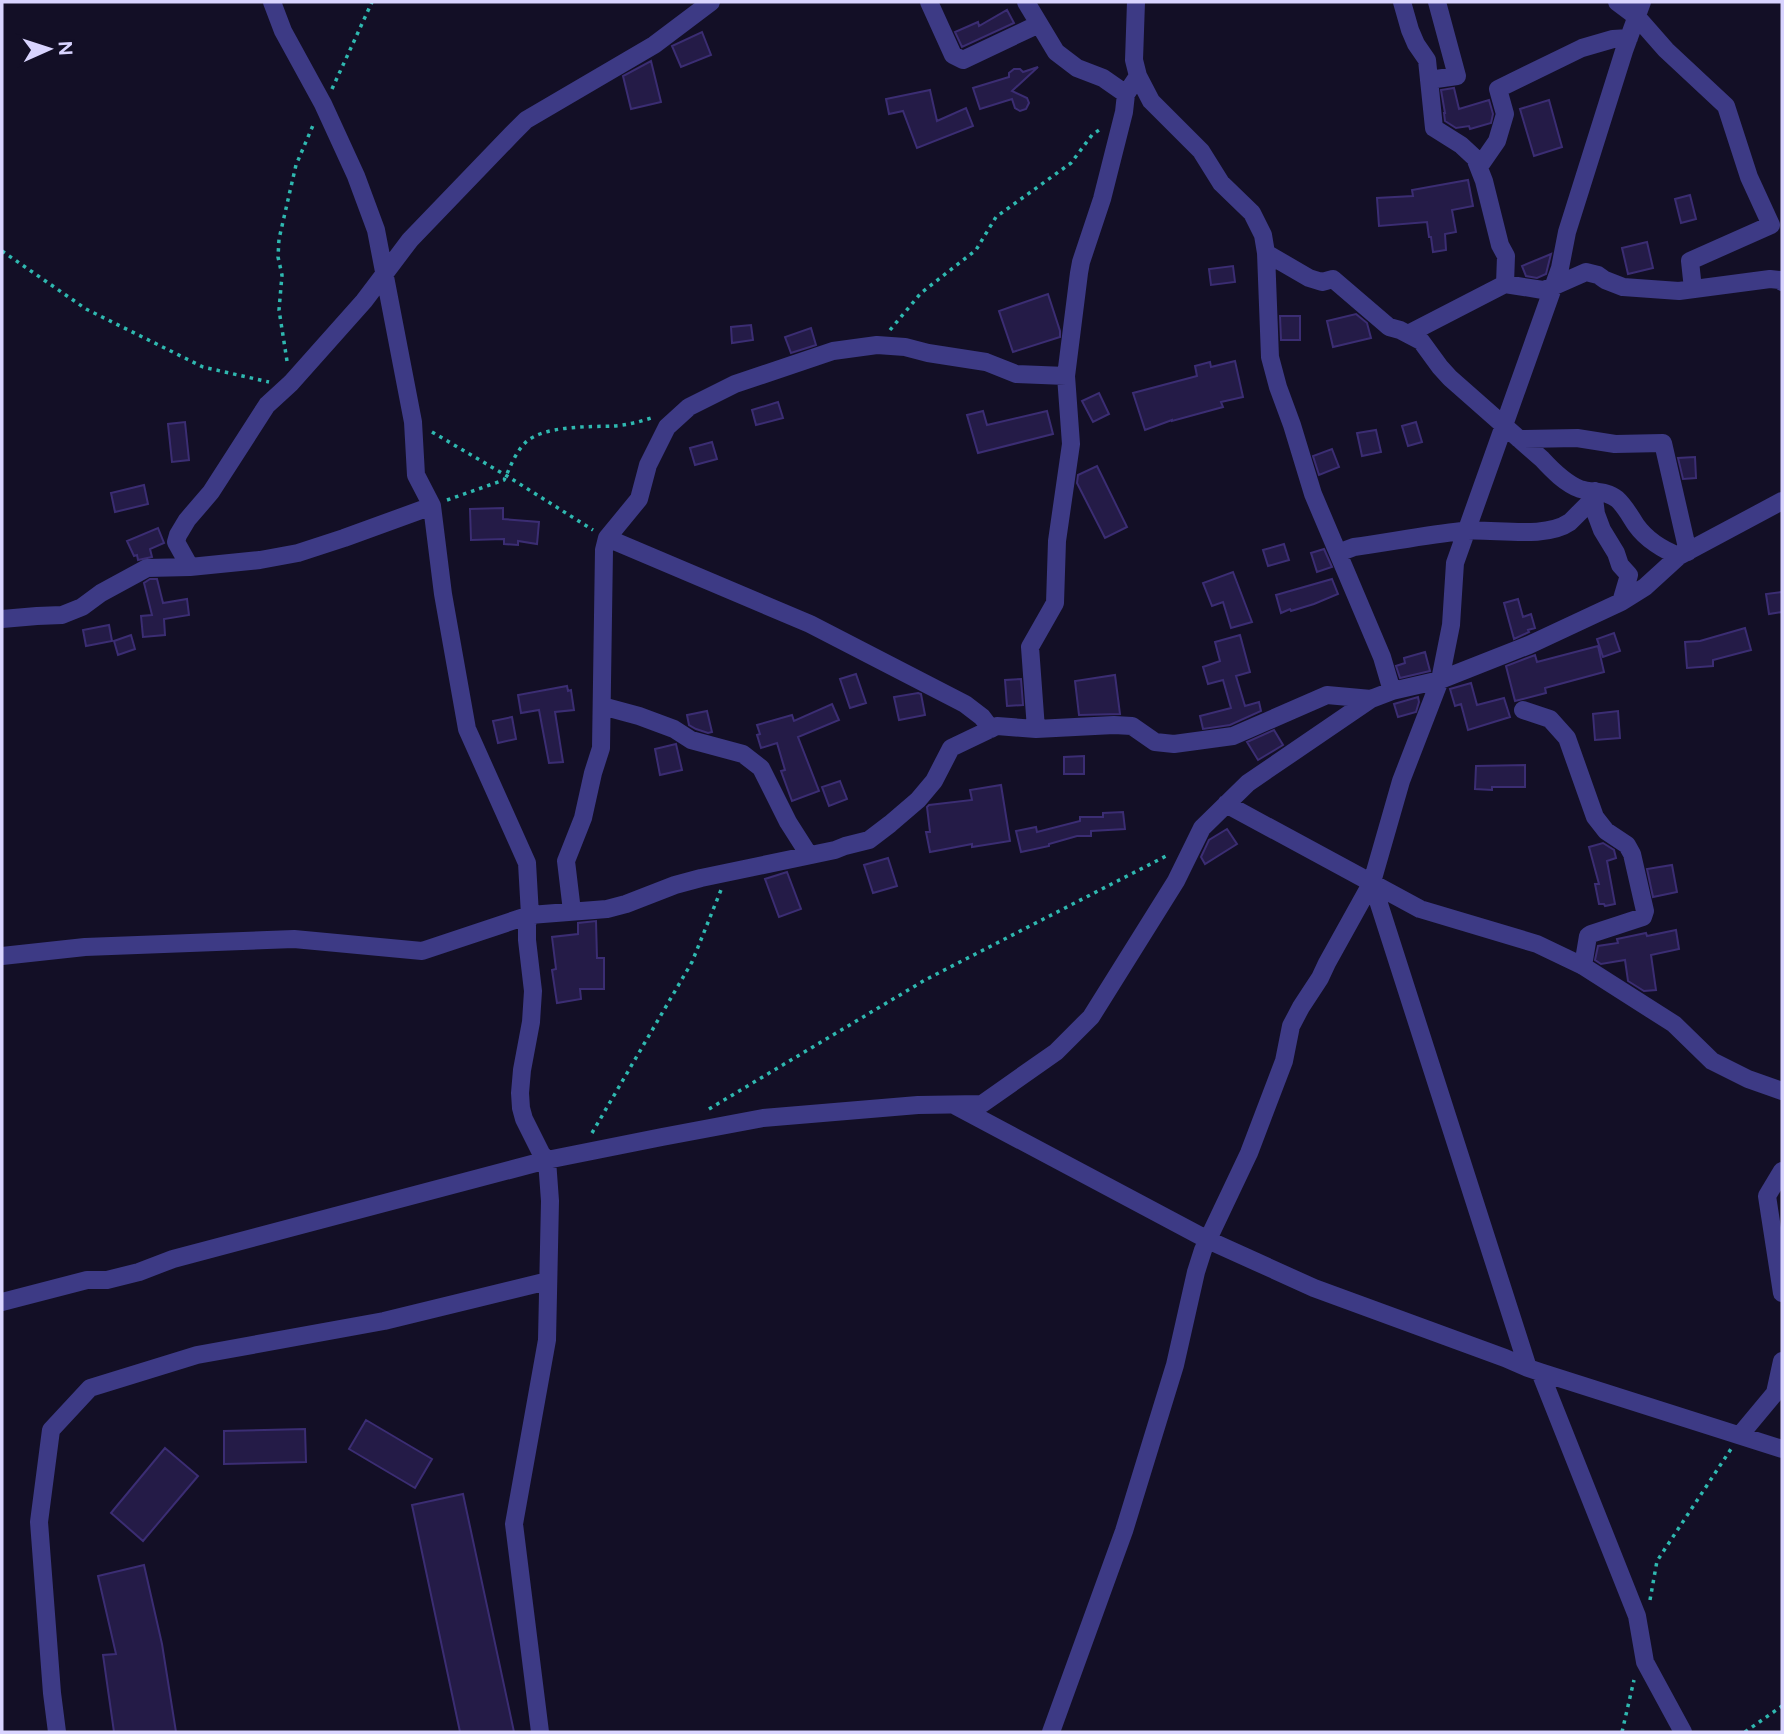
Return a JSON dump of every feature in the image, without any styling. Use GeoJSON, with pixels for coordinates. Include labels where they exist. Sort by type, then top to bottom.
{"type":"FeatureCollection","features":[{"type":"Feature","properties":{"kind":"street"},"geometry":{"type":"LineString","coordinates":[[272,2],[283,31],[323,104],[356,176],[376,230],[413,422],[416,475],[432,506],[443,594],[467,729],[527,863],[530,915],[527,940],[532,1003],[522,1069],[521,1108],[531,1134],[547,1160],[550,1202],[547,1340],[514,1524],[540,1732]]}},
{"type":"Feature","properties":{"kind":"street"},"geometry":{"type":"LineString","coordinates":[[190,567],[176,542],[187,520],[211,492],[267,405],[290,385],[364,301],[419,230],[526,120],[654,45],[711,2]]}},
{"type":"Feature","properties":{"kind":"street"},"geometry":{"type":"LineString","coordinates":[[929,2],[953,55],[964,60],[1039,24]]}},
{"type":"Feature","properties":{"kind":"street"},"geometry":{"type":"LineString","coordinates":[[1026,2],[1056,52],[1077,68],[1103,78],[1126,94]]}},
{"type":"Feature","properties":{"kind":"street"},"geometry":{"type":"LineString","coordinates":[[1136,2],[1134,60],[1138,76],[1151,101],[1201,151],[1221,183],[1252,213],[1263,235],[1270,357],[1313,494],[1382,657],[1392,691]]}},
{"type":"Feature","properties":{"kind":"street"},"geometry":{"type":"LineString","coordinates":[[1402,2],[1416,44],[1427,60],[1434,128],[1468,151],[1479,167],[1500,245],[1506,256],[1505,284]]}},
{"type":"Feature","properties":{"kind":"street"},"geometry":{"type":"LineString","coordinates":[[1429,79],[1457,76],[1437,2]]}},
{"type":"Feature","properties":{"kind":"street"},"geometry":{"type":"LineString","coordinates":[[1618,2],[1639,9],[1666,50],[1726,106],[1749,177],[1771,225],[1690,261],[1693,289]]}},
{"type":"Feature","properties":{"kind":"street"},"geometry":{"type":"LineString","coordinates":[[1051,1732],[1124,1531],[1175,1364],[1196,1272],[1208,1240],[1249,1153],[1284,1061],[1291,1026],[1321,978],[1372,882],[1401,780],[1440,680],[1451,625],[1455,563],[1562,261],[1567,232],[1639,9]]}},
{"type":"Feature","properties":{"kind":"street"},"geometry":{"type":"LineString","coordinates":[[1479,167],[1497,141],[1505,114],[1498,89],[1582,47],[1613,38],[1629,38]]}},
{"type":"Feature","properties":{"kind":"street"},"geometry":{"type":"LineString","coordinates":[[1036,729],[1030,648],[1055,603],[1057,541],[1071,444],[1066,376],[1081,262],[1101,199],[1124,112],[1126,94],[1138,76]]}},
{"type":"Feature","properties":{"kind":"street"},"geometry":{"type":"LineString","coordinates":[[1266,253],[1310,278],[1322,282],[1332,279],[1389,327],[1421,341],[1440,367],[1554,473],[1595,495],[1612,495],[1647,538],[1672,554],[1684,554]]}},
{"type":"Feature","properties":{"kind":"street"},"geometry":{"type":"LineString","coordinates":[[1408,334],[1505,284],[1543,290],[1586,272],[1623,287],[1679,291],[1770,279],[1782,282]]}},
{"type":"Feature","properties":{"kind":"street"},"geometry":{"type":"LineString","coordinates":[[572,911],[566,861],[583,818],[601,748],[604,550],[607,538],[639,499],[648,465],[667,427],[689,407],[735,384],[832,351],[877,345],[905,347],[986,362],[1016,374],[1066,376]]}},
{"type":"Feature","properties":{"kind":"street"},"geometry":{"type":"LineString","coordinates":[[1519,439],[1577,438],[1615,444],[1663,443],[1684,554]]}},
{"type":"Feature","properties":{"kind":"street"},"geometry":{"type":"LineString","coordinates":[[1338,553],[1354,547],[1466,531],[1549,530],[1566,525],[1595,495]]}},
{"type":"Feature","properties":{"kind":"street"},"geometry":{"type":"LineString","coordinates":[[1595,495],[1596,514],[1602,530],[1620,565],[1629,575],[1621,602]]}},
{"type":"Feature","properties":{"kind":"street"},"geometry":{"type":"LineString","coordinates":[[2,1302],[87,1280],[107,1280],[139,1272],[173,1259],[580,1153],[764,1118],[918,1105],[982,1104],[1056,1052],[1091,1017],[1176,881],[1202,828],[1248,783],[1371,699],[1392,691],[1440,680],[1529,645],[1621,602],[1645,587],[1684,554],[1782,501]]}},
{"type":"Feature","properties":{"kind":"street"},"geometry":{"type":"LineString","coordinates":[[2,619],[62,615],[82,607],[101,593],[147,568],[190,567],[298,553],[432,506]]}},
{"type":"Feature","properties":{"kind":"street"},"geometry":{"type":"LineString","coordinates":[[607,538],[810,624],[965,704],[982,717],[991,729]]}},
{"type":"Feature","properties":{"kind":"street"},"geometry":{"type":"LineString","coordinates":[[2,956],[85,947],[294,939],[422,951],[530,915],[607,909],[676,885],[869,840],[918,800],[934,781],[951,748],[997,726],[1036,729],[1132,726],[1155,742],[1174,744],[1233,736],[1327,695],[1371,699]]}},
{"type":"Feature","properties":{"kind":"street"},"geometry":{"type":"LineString","coordinates":[[602,706],[674,729],[691,740],[743,754],[761,768],[788,822],[809,855]]}},
{"type":"Feature","properties":{"kind":"street"},"geometry":{"type":"LineString","coordinates":[[1523,710],[1550,719],[1567,738],[1595,817],[1606,831],[1627,845],[1632,855],[1645,911],[1643,917],[1588,936],[1583,967]]}},
{"type":"Feature","properties":{"kind":"street"},"geometry":{"type":"LineString","coordinates":[[1226,804],[1420,909],[1537,944],[1583,967],[1674,1024],[1712,1061],[1748,1079],[1782,1091]]}},
{"type":"Feature","properties":{"kind":"street"},"geometry":{"type":"LineString","coordinates":[[1372,882],[1534,1370],[1637,1616],[1646,1662],[1683,1732]]}},
{"type":"Feature","properties":{"kind":"street"},"geometry":{"type":"LineString","coordinates":[[953,1105],[1208,1240],[1314,1288],[1534,1370],[1782,1449]]}},
{"type":"Feature","properties":{"kind":"street"},"geometry":{"type":"LineString","coordinates":[[1782,1171],[1767,1196],[1782,1293]]}},
{"type":"Feature","properties":{"kind":"street"},"geometry":{"type":"LineString","coordinates":[[57,1732],[39,1522],[51,1430],[90,1388],[197,1355],[384,1321],[548,1281]]}},
{"type":"Feature","properties":{"kind":"street"},"geometry":{"type":"LineString","coordinates":[[1740,1435],[1775,1393],[1782,1361]]}},
{"type":"Feature","properties":{"kind":"path"},"geometry":{"type":"LineString","coordinates":[[2,251],[86,309],[203,367],[290,385],[279,310],[282,275],[278,257],[279,239],[296,165],[372,2]]}},
{"type":"Feature","properties":{"kind":"path"},"geometry":{"type":"LineString","coordinates":[[877,345],[921,293],[976,250],[996,217],[1071,163],[1092,135],[1124,112]]}},
{"type":"Feature","properties":{"kind":"path"},"geometry":{"type":"LineString","coordinates":[[432,506],[504,480],[518,450],[534,436],[574,427],[634,424],[656,417]]}},
{"type":"Feature","properties":{"kind":"path"},"geometry":{"type":"LineString","coordinates":[[413,422],[607,538]]}},
{"type":"Feature","properties":{"kind":"path"},"geometry":{"type":"LineString","coordinates":[[710,1109],[925,981],[1195,842]]}},
{"type":"Feature","properties":{"kind":"path"},"geometry":{"type":"LineString","coordinates":[[580,1153],[692,962],[728,872]]}},
{"type":"Feature","properties":{"kind":"path"},"geometry":{"type":"LineString","coordinates":[[1649,1603],[1657,1561],[1740,1435]]}},
{"type":"Feature","properties":{"kind":"path"},"geometry":{"type":"LineString","coordinates":[[1622,1732],[1642,1644]]}},
{"type":"Feature","properties":{"kind":"path"},"geometry":{"type":"LineString","coordinates":[[1745,1732],[1782,1706]]}},
{"type":"Feature","properties":{"kind":"building"},"geometry":{"type":"Polygon","coordinates":[[[1007,10],[1014,23],[962,47],[955,32],[978,22],[979,26],[1007,10]]]}},
{"type":"Feature","properties":{"kind":"building"},"geometry":{"type":"Polygon","coordinates":[[[702,32],[711,55],[681,67],[672,46],[702,32]]]}},
{"type":"Feature","properties":{"kind":"building"},"geometry":{"type":"Polygon","coordinates":[[[651,61],[661,102],[631,109],[623,76],[651,61]]]}},
{"type":"Feature","properties":{"kind":"building"},"geometry":{"type":"Polygon","coordinates":[[[1038,67],[1012,91],[1027,98],[1029,103],[1026,109],[1020,111],[1015,108],[1012,99],[980,109],[973,88],[1009,77],[1009,73],[1014,69],[1023,72],[1038,67]]]}},
{"type":"Feature","properties":{"kind":"building"},"geometry":{"type":"Polygon","coordinates":[[[1454,88],[1459,109],[1489,100],[1493,114],[1491,123],[1470,129],[1469,126],[1456,128],[1445,121],[1441,90],[1454,88]]]}},
{"type":"Feature","properties":{"kind":"building"},"geometry":{"type":"Polygon","coordinates":[[[930,90],[937,121],[966,108],[973,126],[917,148],[903,111],[889,114],[886,99],[930,90]]]}},
{"type":"Feature","properties":{"kind":"building"},"geometry":{"type":"Polygon","coordinates":[[[1549,100],[1562,147],[1534,156],[1520,109],[1549,100]]]}},
{"type":"Feature","properties":{"kind":"building"},"geometry":{"type":"Polygon","coordinates":[[[1468,180],[1473,206],[1452,210],[1456,232],[1445,234],[1446,250],[1433,252],[1427,222],[1379,226],[1377,198],[1413,196],[1412,190],[1468,180]]]}},
{"type":"Feature","properties":{"kind":"building"},"geometry":{"type":"Polygon","coordinates":[[[1690,195],[1696,219],[1681,223],[1675,199],[1690,195]]]}},
{"type":"Feature","properties":{"kind":"building"},"geometry":{"type":"Polygon","coordinates":[[[1647,242],[1653,268],[1628,274],[1622,248],[1647,242]]]}},
{"type":"Feature","properties":{"kind":"building"},"geometry":{"type":"Polygon","coordinates":[[[1551,254],[1546,274],[1537,278],[1526,276],[1522,266],[1551,254]]]}},
{"type":"Feature","properties":{"kind":"building"},"geometry":{"type":"Polygon","coordinates":[[[1233,266],[1235,282],[1211,285],[1209,269],[1233,266]]]}},
{"type":"Feature","properties":{"kind":"building"},"geometry":{"type":"Polygon","coordinates":[[[1048,294],[1060,337],[1013,352],[999,311],[1048,294]]]}},
{"type":"Feature","properties":{"kind":"building"},"geometry":{"type":"Polygon","coordinates":[[[1356,314],[1367,323],[1371,338],[1333,347],[1327,321],[1356,314]]]}},
{"type":"Feature","properties":{"kind":"building"},"geometry":{"type":"Polygon","coordinates":[[[1280,316],[1300,316],[1300,340],[1281,340],[1280,316]]]}},
{"type":"Feature","properties":{"kind":"building"},"geometry":{"type":"Polygon","coordinates":[[[751,325],[753,340],[732,343],[731,327],[751,325]]]}},
{"type":"Feature","properties":{"kind":"building"},"geometry":{"type":"Polygon","coordinates":[[[811,328],[816,345],[791,353],[785,337],[811,328]]]}},
{"type":"Feature","properties":{"kind":"building"},"geometry":{"type":"Polygon","coordinates":[[[1235,361],[1243,397],[1221,402],[1223,407],[1145,430],[1133,393],[1197,376],[1195,366],[1210,362],[1211,367],[1235,361]]]}},
{"type":"Feature","properties":{"kind":"building"},"geometry":{"type":"Polygon","coordinates":[[[1099,393],[1109,414],[1093,422],[1082,401],[1099,393]]]}},
{"type":"Feature","properties":{"kind":"building"},"geometry":{"type":"Polygon","coordinates":[[[778,402],[783,418],[756,425],[752,410],[778,402]]]}},
{"type":"Feature","properties":{"kind":"building"},"geometry":{"type":"Polygon","coordinates":[[[983,411],[987,425],[1047,411],[1053,434],[978,453],[967,415],[983,411]]]}},
{"type":"Feature","properties":{"kind":"building"},"geometry":{"type":"Polygon","coordinates":[[[185,422],[189,460],[172,462],[168,424],[185,422]]]}},
{"type":"Feature","properties":{"kind":"building"},"geometry":{"type":"Polygon","coordinates":[[[1416,422],[1422,442],[1408,446],[1402,426],[1416,422]]]}},
{"type":"Feature","properties":{"kind":"building"},"geometry":{"type":"Polygon","coordinates":[[[1376,430],[1381,452],[1362,456],[1357,433],[1376,430]]]}},
{"type":"Feature","properties":{"kind":"building"},"geometry":{"type":"Polygon","coordinates":[[[712,442],[717,459],[695,465],[690,448],[712,442]]]}},
{"type":"Feature","properties":{"kind":"building"},"geometry":{"type":"Polygon","coordinates":[[[1332,449],[1339,467],[1319,475],[1313,456],[1332,449]]]}},
{"type":"Feature","properties":{"kind":"building"},"geometry":{"type":"Polygon","coordinates":[[[1695,457],[1696,478],[1683,479],[1678,458],[1695,457]]]}},
{"type":"Feature","properties":{"kind":"building"},"geometry":{"type":"Polygon","coordinates":[[[1097,466],[1127,527],[1105,538],[1077,483],[1078,475],[1097,466]]]}},
{"type":"Feature","properties":{"kind":"building"},"geometry":{"type":"Polygon","coordinates":[[[144,485],[148,504],[115,512],[111,493],[144,485]]]}},
{"type":"Feature","properties":{"kind":"building"},"geometry":{"type":"Polygon","coordinates":[[[503,508],[503,519],[539,522],[537,544],[518,541],[518,545],[504,544],[504,539],[471,540],[470,509],[503,508]]]}},
{"type":"Feature","properties":{"kind":"building"},"geometry":{"type":"Polygon","coordinates":[[[158,528],[164,543],[150,549],[152,557],[138,560],[127,541],[158,528]]]}},
{"type":"Feature","properties":{"kind":"building"},"geometry":{"type":"Polygon","coordinates":[[[1284,544],[1289,560],[1268,566],[1263,550],[1284,544]]]}},
{"type":"Feature","properties":{"kind":"building"},"geometry":{"type":"Polygon","coordinates":[[[1324,549],[1332,567],[1317,572],[1311,553],[1324,549]]]}},
{"type":"Feature","properties":{"kind":"building"},"geometry":{"type":"Polygon","coordinates":[[[1233,572],[1252,622],[1231,628],[1223,602],[1212,606],[1203,583],[1233,572]]]}},
{"type":"Feature","properties":{"kind":"building"},"geometry":{"type":"Polygon","coordinates":[[[157,579],[163,603],[187,599],[189,615],[164,619],[165,635],[143,637],[141,616],[152,615],[144,583],[157,579]]]}},
{"type":"Feature","properties":{"kind":"building"},"geometry":{"type":"Polygon","coordinates":[[[1332,579],[1338,594],[1281,613],[1276,595],[1332,579]]]}},
{"type":"Feature","properties":{"kind":"building"},"geometry":{"type":"Polygon","coordinates":[[[1782,592],[1782,612],[1769,614],[1766,594],[1782,592]]]}},
{"type":"Feature","properties":{"kind":"building"},"geometry":{"type":"Polygon","coordinates":[[[1518,599],[1523,617],[1531,614],[1535,628],[1514,639],[1504,603],[1518,599]]]}},
{"type":"Feature","properties":{"kind":"building"},"geometry":{"type":"Polygon","coordinates":[[[109,625],[112,641],[86,646],[83,630],[109,625]]]}},
{"type":"Feature","properties":{"kind":"building"},"geometry":{"type":"Polygon","coordinates":[[[1745,628],[1751,650],[1713,660],[1713,666],[1687,668],[1685,642],[1700,641],[1745,628]]]}},
{"type":"Feature","properties":{"kind":"building"},"geometry":{"type":"Polygon","coordinates":[[[1614,633],[1620,651],[1603,657],[1597,639],[1614,633]]]}},
{"type":"Feature","properties":{"kind":"building"},"geometry":{"type":"Polygon","coordinates":[[[131,635],[135,649],[118,655],[114,641],[131,635]]]}},
{"type":"Feature","properties":{"kind":"building"},"geometry":{"type":"Polygon","coordinates":[[[1240,635],[1250,672],[1236,676],[1245,706],[1259,702],[1261,711],[1230,725],[1203,729],[1200,716],[1231,708],[1223,680],[1208,684],[1203,667],[1220,661],[1215,642],[1240,635]]]}},
{"type":"Feature","properties":{"kind":"building"},"geometry":{"type":"Polygon","coordinates":[[[1598,646],[1604,672],[1545,688],[1546,693],[1515,701],[1506,666],[1535,655],[1537,662],[1598,646]]]}},
{"type":"Feature","properties":{"kind":"building"},"geometry":{"type":"Polygon","coordinates":[[[1425,652],[1430,671],[1400,678],[1396,666],[1405,663],[1404,658],[1425,652]]]}},
{"type":"Feature","properties":{"kind":"building"},"geometry":{"type":"Polygon","coordinates":[[[856,674],[866,703],[850,708],[840,679],[856,674]]]}},
{"type":"Feature","properties":{"kind":"building"},"geometry":{"type":"Polygon","coordinates":[[[1115,675],[1120,714],[1079,715],[1075,681],[1115,675]]]}},
{"type":"Feature","properties":{"kind":"building"},"geometry":{"type":"Polygon","coordinates":[[[1021,679],[1023,705],[1007,706],[1005,680],[1021,679]]]}},
{"type":"Feature","properties":{"kind":"building"},"geometry":{"type":"Polygon","coordinates":[[[1471,683],[1477,705],[1504,698],[1510,717],[1468,730],[1461,704],[1455,706],[1450,689],[1471,683]]]}},
{"type":"Feature","properties":{"kind":"building"},"geometry":{"type":"Polygon","coordinates":[[[567,686],[568,691],[571,690],[574,710],[555,712],[563,762],[549,763],[539,710],[521,713],[518,695],[567,686]]]}},
{"type":"Feature","properties":{"kind":"building"},"geometry":{"type":"Polygon","coordinates":[[[921,694],[925,715],[899,720],[894,697],[921,694]]]}},
{"type":"Feature","properties":{"kind":"building"},"geometry":{"type":"Polygon","coordinates":[[[1418,697],[1416,712],[1398,717],[1394,704],[1418,697]]]}},
{"type":"Feature","properties":{"kind":"building"},"geometry":{"type":"Polygon","coordinates":[[[832,704],[839,720],[798,737],[819,791],[792,801],[781,771],[785,770],[777,743],[761,748],[757,725],[792,715],[794,721],[832,704]]]}},
{"type":"Feature","properties":{"kind":"building"},"geometry":{"type":"Polygon","coordinates":[[[707,711],[712,732],[708,733],[689,725],[687,715],[707,711]]]}},
{"type":"Feature","properties":{"kind":"building"},"geometry":{"type":"Polygon","coordinates":[[[1618,711],[1620,738],[1595,740],[1593,714],[1618,711]]]}},
{"type":"Feature","properties":{"kind":"building"},"geometry":{"type":"Polygon","coordinates":[[[512,717],[516,739],[498,743],[493,721],[512,717]]]}},
{"type":"Feature","properties":{"kind":"building"},"geometry":{"type":"Polygon","coordinates":[[[1274,730],[1283,745],[1258,760],[1247,742],[1274,730]]]}},
{"type":"Feature","properties":{"kind":"building"},"geometry":{"type":"Polygon","coordinates":[[[676,744],[682,770],[660,775],[655,749],[676,744]]]}},
{"type":"Feature","properties":{"kind":"building"},"geometry":{"type":"Polygon","coordinates":[[[1084,756],[1084,774],[1064,774],[1064,757],[1084,756]]]}},
{"type":"Feature","properties":{"kind":"building"},"geometry":{"type":"Polygon","coordinates":[[[1525,765],[1525,787],[1475,789],[1476,766],[1525,765]]]}},
{"type":"Feature","properties":{"kind":"building"},"geometry":{"type":"Polygon","coordinates":[[[840,781],[847,799],[829,806],[822,787],[840,781]]]}},
{"type":"Feature","properties":{"kind":"building"},"geometry":{"type":"Polygon","coordinates":[[[1001,785],[1010,841],[972,847],[972,844],[930,852],[926,832],[930,832],[929,805],[972,800],[970,790],[1001,785]]]}},
{"type":"Feature","properties":{"kind":"building"},"geometry":{"type":"Polygon","coordinates":[[[1123,812],[1125,829],[1091,831],[1091,836],[1077,836],[1021,852],[1016,831],[1036,827],[1037,832],[1080,821],[1080,817],[1103,817],[1103,813],[1123,812]]]}},
{"type":"Feature","properties":{"kind":"building"},"geometry":{"type":"Polygon","coordinates":[[[1227,829],[1237,844],[1205,864],[1201,857],[1209,840],[1227,829]]]}},
{"type":"Feature","properties":{"kind":"building"},"geometry":{"type":"Polygon","coordinates":[[[1603,843],[1614,850],[1616,858],[1607,861],[1615,904],[1605,906],[1599,904],[1595,884],[1599,884],[1589,847],[1603,843]]]}},
{"type":"Feature","properties":{"kind":"building"},"geometry":{"type":"Polygon","coordinates":[[[888,858],[897,886],[873,893],[864,865],[888,858]]]}},
{"type":"Feature","properties":{"kind":"building"},"geometry":{"type":"Polygon","coordinates":[[[1672,865],[1677,892],[1653,897],[1647,869],[1672,865]]]}},
{"type":"Feature","properties":{"kind":"building"},"geometry":{"type":"Polygon","coordinates":[[[787,872],[801,909],[779,917],[765,879],[787,872]]]}},
{"type":"Feature","properties":{"kind":"building"},"geometry":{"type":"Polygon","coordinates":[[[596,921],[597,958],[604,958],[604,989],[580,989],[581,999],[557,1003],[552,970],[556,969],[552,937],[578,934],[578,923],[596,921]]]}},
{"type":"Feature","properties":{"kind":"building"},"geometry":{"type":"Polygon","coordinates":[[[1676,930],[1679,949],[1651,955],[1656,990],[1644,991],[1628,981],[1625,960],[1601,964],[1595,960],[1598,946],[1618,943],[1617,939],[1646,933],[1647,936],[1676,930]]]}},
{"type":"Feature","properties":{"kind":"building"},"geometry":{"type":"Polygon","coordinates":[[[366,1420],[432,1459],[415,1488],[349,1449],[366,1420]]]}},
{"type":"Feature","properties":{"kind":"building"},"geometry":{"type":"Polygon","coordinates":[[[305,1429],[306,1462],[224,1464],[224,1431],[305,1429]]]}},
{"type":"Feature","properties":{"kind":"building"},"geometry":{"type":"Polygon","coordinates":[[[165,1448],[198,1476],[143,1541],[111,1513],[165,1448]]]}},
{"type":"Feature","properties":{"kind":"building"},"geometry":{"type":"Polygon","coordinates":[[[463,1494],[514,1732],[460,1732],[412,1505],[463,1494]]]}},
{"type":"Feature","properties":{"kind":"building"},"geometry":{"type":"Polygon","coordinates":[[[144,1565],[162,1644],[176,1732],[114,1732],[103,1655],[116,1654],[98,1576],[144,1565]]]}}]}
